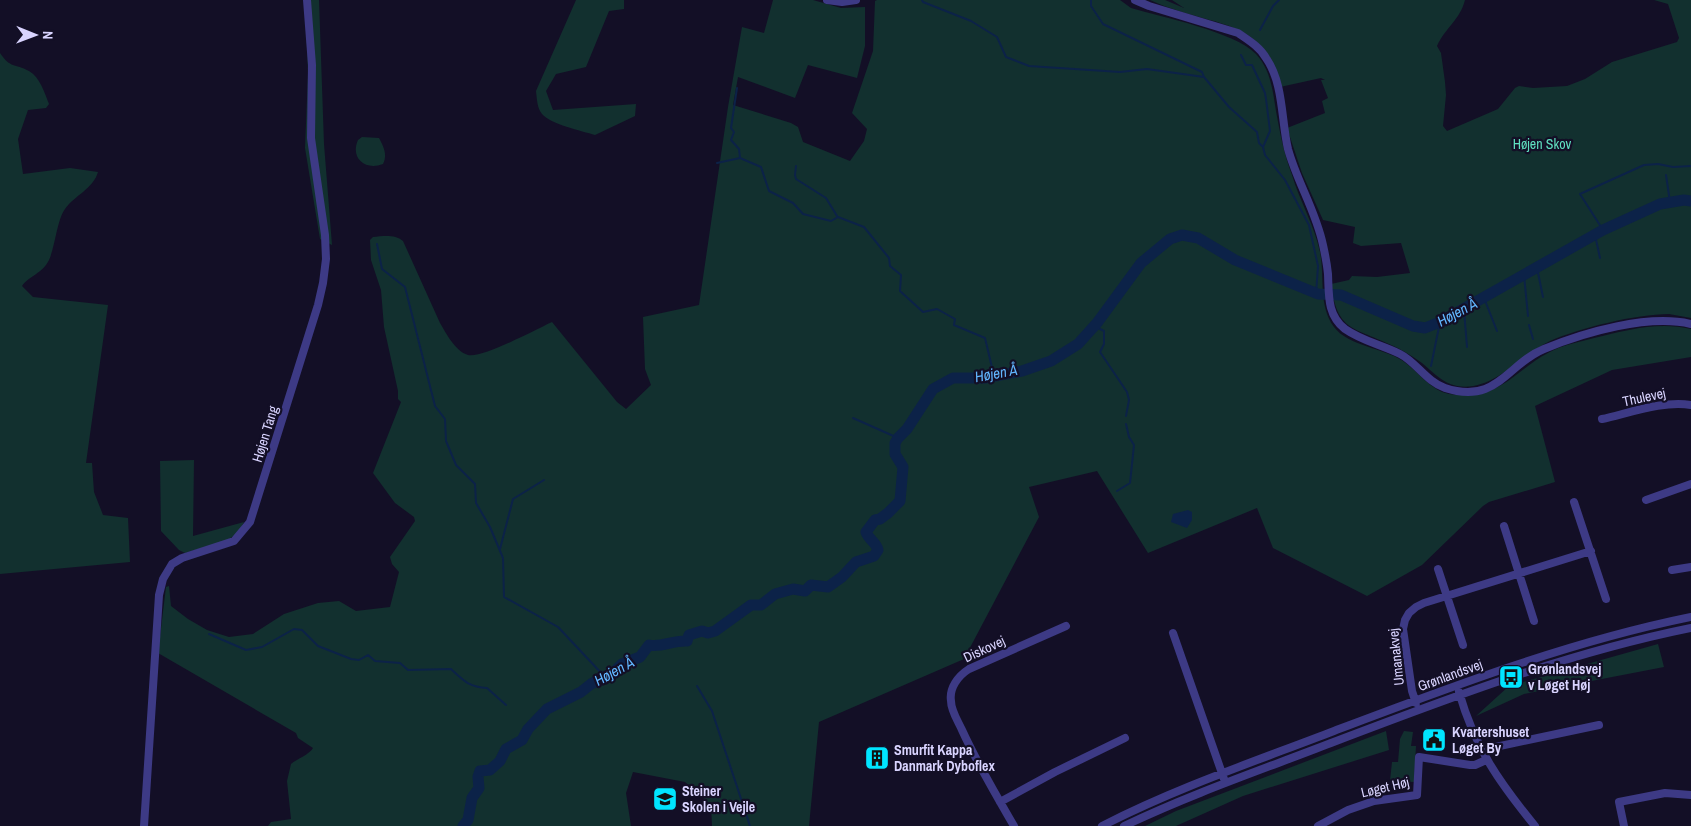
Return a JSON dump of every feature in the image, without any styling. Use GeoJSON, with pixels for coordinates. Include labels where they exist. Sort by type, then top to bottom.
{"type":"FeatureCollection","features":[{"type":"Feature","properties":{"kind":"street","name":"Højen Tang"},"geometry":{"type":"LineString","coordinates":[[144,826],[160,595],[163,579],[172,564],[182,558],[234,542],[250,522],[324,283],[325,235],[311,138],[312,65],[306,0]]}},
{"type":"Feature","properties":{"kind":"street"},"geometry":{"type":"LineString","coordinates":[[828,0],[842,2],[856,0]]}},
{"type":"Feature","properties":{"kind":"street"},"geometry":{"type":"LineString","coordinates":[[1135,0],[1238,33],[1250,41],[1267,58],[1277,84],[1288,148],[1322,242],[1327,266],[1329,300],[1332,314],[1349,332],[1402,355],[1443,388],[1468,392],[1494,386],[1543,349],[1612,328],[1662,320],[1691,324]]}},
{"type":"Feature","properties":{"kind":"street","name":"Thulevej"},"geometry":{"type":"LineString","coordinates":[[1602,419],[1664,405],[1691,404]]}},
{"type":"Feature","properties":{"kind":"street"},"geometry":{"type":"LineString","coordinates":[[1646,500],[1691,484]]}},
{"type":"Feature","properties":{"kind":"street"},"geometry":{"type":"LineString","coordinates":[[1574,502],[1606,599]]}},
{"type":"Feature","properties":{"kind":"street"},"geometry":{"type":"LineString","coordinates":[[1504,526],[1534,621]]}},
{"type":"Feature","properties":{"kind":"street","name":"Umanakvej"},"geometry":{"type":"LineString","coordinates":[[1419,710],[1415,701],[1403,629],[1409,613],[1416,607],[1446,596],[1590,551]]}},
{"type":"Feature","properties":{"kind":"street"},"geometry":{"type":"LineString","coordinates":[[1672,570],[1691,567]]}},
{"type":"Feature","properties":{"kind":"street"},"geometry":{"type":"LineString","coordinates":[[1438,569],[1463,644]]}},
{"type":"Feature","properties":{"kind":"street","name":"Grønlandsvej"},"geometry":{"type":"LineString","coordinates":[[1102,826],[1222,774],[1457,685],[1565,650],[1691,617]]}},
{"type":"Feature","properties":{"kind":"street","name":"Diskovej"},"geometry":{"type":"LineString","coordinates":[[1014,826],[968,744],[952,710],[950,703],[952,690],[958,678],[969,669],[1066,626]]}},
{"type":"Feature","properties":{"kind":"street","name":"Grønlandsvej"},"geometry":{"type":"LineString","coordinates":[[1124,826],[1225,783],[1460,695],[1566,659],[1691,628]]}},
{"type":"Feature","properties":{"kind":"street"},"geometry":{"type":"LineString","coordinates":[[1173,633],[1225,783]]}},
{"type":"Feature","properties":{"kind":"street"},"geometry":{"type":"LineString","coordinates":[[1457,685],[1486,760],[1535,826]]}},
{"type":"Feature","properties":{"kind":"street"},"geometry":{"type":"LineString","coordinates":[[1481,750],[1599,725]]}},
{"type":"Feature","properties":{"kind":"street"},"geometry":{"type":"LineString","coordinates":[[1000,802],[1055,772],[1125,738]]}},
{"type":"Feature","properties":{"kind":"street","name":"Løget Høj"},"geometry":{"type":"LineString","coordinates":[[1318,826],[1348,810],[1374,801],[1417,795],[1420,757],[1475,766],[1486,760]]}},
{"type":"Feature","properties":{"kind":"street"},"geometry":{"type":"LineString","coordinates":[[1624,826],[1619,802],[1665,793],[1691,795]]}},
{"type":"Feature","properties":{"kind":"green space"},"geometry":{"type":"Polygon","coordinates":[[[305,0],[319,0],[324,144],[332,245],[320,239],[305,148],[308,73],[305,0]]]}},
{"type":"Feature","properties":{"kind":"green space"},"geometry":{"type":"Polygon","coordinates":[[[576,0],[624,0],[624,9],[609,11],[586,67],[556,74],[546,91],[553,110],[636,104],[635,116],[595,135],[567,127],[546,118],[540,112],[537,100],[536,91],[576,0]]]}},
{"type":"Feature","properties":{"kind":"green space"},"geometry":{"type":"Polygon","coordinates":[[[773,0],[813,0],[841,8],[865,7],[865,46],[857,78],[808,65],[795,98],[738,77],[733,105],[791,123],[798,127],[803,142],[850,161],[864,141],[867,129],[852,113],[873,51],[875,1],[877,0],[1120,0],[1131,8],[1215,32],[1246,46],[1261,60],[1268,74],[1282,143],[1295,185],[1320,252],[1326,310],[1334,327],[1340,333],[1357,343],[1403,361],[1436,389],[1455,395],[1479,394],[1490,391],[1510,380],[1538,359],[1559,348],[1606,335],[1642,328],[1667,326],[1691,329],[1691,357],[1612,370],[1535,406],[1555,482],[1489,502],[1422,565],[1367,596],[1273,548],[1257,508],[1148,553],[1097,471],[1029,487],[1039,517],[964,659],[819,722],[809,826],[712,826],[711,805],[685,782],[633,772],[626,793],[631,826],[268,826],[271,822],[291,819],[287,781],[291,764],[313,748],[298,738],[296,733],[158,653],[166,587],[169,586],[171,606],[207,630],[229,637],[253,634],[284,614],[318,603],[339,601],[356,611],[390,607],[399,572],[392,564],[390,557],[415,521],[414,517],[395,503],[373,473],[401,402],[398,399],[398,391],[384,327],[381,290],[371,260],[370,240],[373,237],[389,236],[403,241],[440,323],[451,341],[463,353],[475,355],[484,353],[552,322],[617,402],[626,409],[651,385],[645,369],[643,317],[699,305],[728,107],[742,27],[764,33],[773,0]]]}},
{"type":"Feature","properties":{"kind":"green space","name":"Højen Skov"},"geometry":{"type":"Polygon","coordinates":[[[1150,0],[1165,0],[1184,8],[1172,0],[1465,0],[1460,13],[1437,46],[1441,53],[1445,82],[1446,95],[1443,126],[1447,131],[1498,109],[1515,88],[1519,86],[1533,88],[1567,86],[1585,79],[1612,62],[1677,42],[1679,38],[1668,4],[1654,0],[1691,0],[1691,318],[1669,314],[1641,316],[1577,331],[1539,347],[1495,378],[1470,386],[1452,385],[1406,353],[1356,330],[1342,319],[1334,299],[1331,284],[1349,280],[1352,276],[1377,277],[1410,273],[1401,243],[1361,246],[1353,243],[1355,227],[1323,220],[1302,173],[1287,128],[1325,113],[1322,101],[1328,98],[1321,80],[1325,80],[1321,78],[1280,87],[1274,67],[1255,40],[1229,26],[1175,10],[1150,0]]]}},
{"type":"Feature","properties":{"kind":"green space"},"geometry":{"type":"Polygon","coordinates":[[[0,53],[10,64],[29,71],[36,77],[42,86],[49,104],[46,108],[28,110],[18,139],[23,174],[70,168],[98,172],[92,183],[69,204],[62,214],[51,255],[46,265],[22,286],[33,297],[108,305],[86,463],[92,463],[94,492],[103,515],[128,518],[130,562],[0,574],[0,53]]]}},
{"type":"Feature","properties":{"kind":"green space"},"geometry":{"type":"Polygon","coordinates":[[[362,137],[379,138],[385,153],[383,164],[370,166],[361,161],[356,152],[356,146],[358,140],[362,137]]]}},
{"type":"Feature","properties":{"kind":"green space"},"geometry":{"type":"Polygon","coordinates":[[[194,460],[193,536],[244,522],[238,533],[226,541],[185,553],[179,550],[161,531],[160,461],[194,460]]]}},
{"type":"Feature","properties":{"kind":"green space"},"geometry":{"type":"Polygon","coordinates":[[[1658,644],[1664,667],[1524,694],[1476,716],[1509,686],[1658,644]]]}},
{"type":"Feature","properties":{"kind":"green space"},"geometry":{"type":"Polygon","coordinates":[[[1386,731],[1389,750],[1243,796],[1176,826],[1145,826],[1176,811],[1386,731]]]}},
{"type":"Feature","properties":{"kind":"green space"},"geometry":{"type":"Polygon","coordinates":[[[1404,731],[1413,732],[1411,746],[1416,746],[1414,782],[1390,781],[1392,762],[1398,762],[1400,739],[1404,731]]]}},
{"type":"Feature","properties":{"kind":"water"},"geometry":{"type":"Polygon","coordinates":[[[1188,510],[1192,512],[1192,520],[1187,528],[1171,522],[1173,514],[1188,510]]]}},
{"type":"Feature","properties":{"kind":"waterway"},"geometry":{"type":"LineString","coordinates":[[922,0],[971,21],[997,37],[1006,57],[1029,66],[1120,72],[1147,69],[1204,77]]}},
{"type":"Feature","properties":{"kind":"waterway"},"geometry":{"type":"LineString","coordinates":[[1091,0],[1091,6],[1103,24],[1202,72],[1229,107],[1257,132],[1259,143],[1262,146]]}},
{"type":"Feature","properties":{"kind":"waterway"},"geometry":{"type":"LineString","coordinates":[[1260,30],[1273,6],[1279,0]]}},
{"type":"Feature","properties":{"kind":"waterway"},"geometry":{"type":"LineString","coordinates":[[1241,55],[1246,65],[1252,65],[1265,93],[1270,131],[1263,147],[1265,155],[1285,180],[1309,225],[1318,266],[1316,294]]}},
{"type":"Feature","properties":{"kind":"waterway"},"geometry":{"type":"LineString","coordinates":[[737,88],[731,128],[734,132],[731,140],[739,149],[740,158],[761,167],[769,191],[793,203],[803,214],[831,221],[838,217],[864,227],[889,258],[890,266],[901,275],[900,291],[923,312],[937,309],[955,319],[954,325],[985,338],[994,376]]}},
{"type":"Feature","properties":{"kind":"waterway"},"geometry":{"type":"LineString","coordinates":[[717,163],[740,158]]}},
{"type":"Feature","properties":{"kind":"waterway"},"geometry":{"type":"LineString","coordinates":[[1603,230],[1580,194],[1644,165],[1691,166]]}},
{"type":"Feature","properties":{"kind":"waterway"},"geometry":{"type":"LineString","coordinates":[[796,166],[796,179],[826,198],[837,216]]}},
{"type":"Feature","properties":{"kind":"waterway"},"geometry":{"type":"LineString","coordinates":[[1666,175],[1670,202]]}},
{"type":"Feature","properties":{"kind":"waterway","name":"Højen Å"},"geometry":{"type":"LineString","coordinates":[[463,826],[468,820],[472,798],[479,788],[478,777],[480,771],[490,770],[500,761],[506,749],[522,740],[528,729],[547,709],[581,692],[591,684],[614,672],[622,664],[640,657],[649,645],[658,646],[687,641],[689,635],[702,631],[708,633],[715,631],[751,605],[761,605],[775,594],[793,589],[805,591],[811,585],[828,587],[842,577],[856,562],[874,556],[878,550],[866,532],[875,520],[888,513],[900,501],[903,467],[895,454],[895,443],[907,429],[933,389],[953,378],[985,378],[1022,371],[1051,361],[1078,344],[1097,323],[1141,263],[1170,239],[1182,235],[1198,238],[1235,260],[1318,294],[1341,295],[1413,326],[1425,328],[1440,322],[1603,230],[1660,204],[1684,200],[1691,201]]}},
{"type":"Feature","properties":{"kind":"waterway"},"geometry":{"type":"LineString","coordinates":[[1595,235],[1600,258]]}},
{"type":"Feature","properties":{"kind":"waterway"},"geometry":{"type":"LineString","coordinates":[[377,244],[382,269],[405,287],[435,406],[445,419],[446,441],[456,465],[475,484],[476,503],[490,527],[503,558],[504,597],[558,627],[605,677]]}},
{"type":"Feature","properties":{"kind":"waterway"},"geometry":{"type":"LineString","coordinates":[[1537,268],[1543,297]]}},
{"type":"Feature","properties":{"kind":"waterway"},"geometry":{"type":"LineString","coordinates":[[1524,275],[1528,316]]}},
{"type":"Feature","properties":{"kind":"waterway"},"geometry":{"type":"LineString","coordinates":[[1484,298],[1497,331]]}},
{"type":"Feature","properties":{"kind":"waterway"},"geometry":{"type":"LineString","coordinates":[[1464,310],[1467,347]]}},
{"type":"Feature","properties":{"kind":"waterway"},"geometry":{"type":"LineString","coordinates":[[1431,366],[1440,322]]}},
{"type":"Feature","properties":{"kind":"waterway"},"geometry":{"type":"LineString","coordinates":[[1529,325],[1533,339]]}},
{"type":"Feature","properties":{"kind":"waterway"},"geometry":{"type":"LineString","coordinates":[[1094,326],[1104,331],[1104,344],[1100,352],[1127,392],[1129,400],[1126,416]]}},
{"type":"Feature","properties":{"kind":"waterway"},"geometry":{"type":"LineString","coordinates":[[853,418],[898,438]]}},
{"type":"Feature","properties":{"kind":"waterway"},"geometry":{"type":"LineString","coordinates":[[1117,491],[1130,483],[1134,445],[1129,437],[1126,424]]}},
{"type":"Feature","properties":{"kind":"waterway"},"geometry":{"type":"LineString","coordinates":[[500,549],[513,499],[544,480]]}},
{"type":"Feature","properties":{"kind":"waterway"},"geometry":{"type":"LineString","coordinates":[[209,634],[246,650],[262,647],[294,629],[302,630],[318,646],[351,659],[359,660],[368,655],[375,661],[400,663],[408,670],[451,669],[467,683],[487,688],[506,705]]}},
{"type":"Feature","properties":{"kind":"waterway"},"geometry":{"type":"LineString","coordinates":[[697,686],[712,711],[750,826]]}},
{"type":"Feature","properties":{"kind":"place","name":"Grønlandsvej v Løget Høj"},"geometry":{"type":"Point","coordinates":[1511,677]}},
{"type":"Feature","properties":{"kind":"place","name":"Kvartershuset Løget By"},"geometry":{"type":"Point","coordinates":[1434,740]}},
{"type":"Feature","properties":{"kind":"place","name":"Smurfit Kappa Danmark Dyboflex"},"geometry":{"type":"Point","coordinates":[877,758]}},
{"type":"Feature","properties":{"kind":"place","name":"Steiner Skolen i Vejle"},"geometry":{"type":"Point","coordinates":[665,799]}}]}
